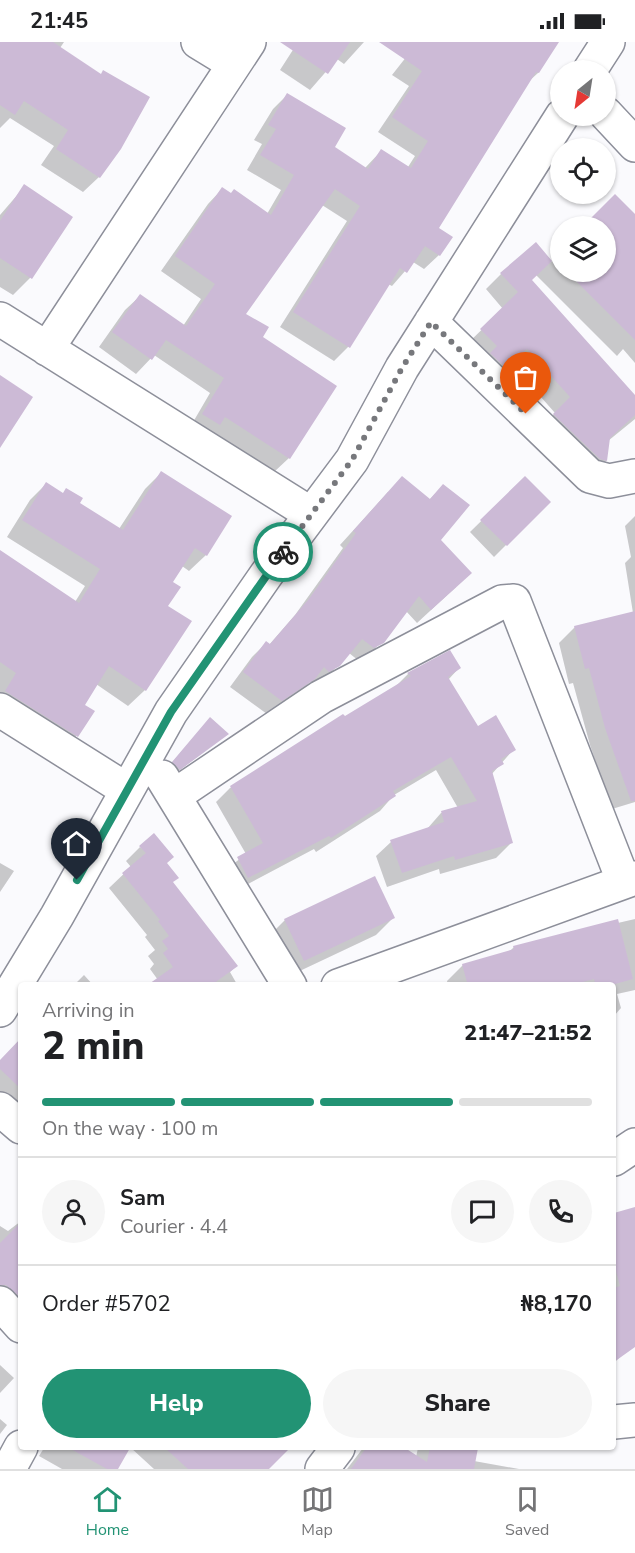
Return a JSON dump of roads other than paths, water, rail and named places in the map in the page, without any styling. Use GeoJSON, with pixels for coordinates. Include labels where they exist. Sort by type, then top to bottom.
{"type":"FeatureCollection","features":[{"type":"Feature","properties":{"kind":"street"},"geometry":{"type":"LineString","coordinates":[[47,349],[241,53],[198,42]]}},
{"type":"Feature","properties":{"kind":"street"},"geometry":{"type":"LineString","coordinates":[[596,60],[608,42]]}},
{"type":"Feature","properties":{"kind":"street"},"geometry":{"type":"LineString","coordinates":[[616,125],[635,145]]}},
{"type":"Feature","properties":{"kind":"street"},"geometry":{"type":"LineString","coordinates":[[0,1010],[171,712],[352,460],[402,368],[556,126]]}},
{"type":"Feature","properties":{"kind":"street"},"geometry":{"type":"LineString","coordinates":[[0,319],[311,514]]}},
{"type":"Feature","properties":{"kind":"street"},"geometry":{"type":"LineString","coordinates":[[431,322],[590,476],[609,481],[635,476]]}},
{"type":"Feature","properties":{"kind":"street"},"geometry":{"type":"LineString","coordinates":[[174,796],[321,697],[502,602],[514,601],[629,879],[349,982]]}},
{"type":"Feature","properties":{"kind":"street"},"geometry":{"type":"LineString","coordinates":[[0,710],[127,790]]}},
{"type":"Feature","properties":{"kind":"street"},"geometry":{"type":"LineString","coordinates":[[148,754],[288,982]]}},
{"type":"Feature","properties":{"kind":"street"},"geometry":{"type":"LineString","coordinates":[[0,1109],[18,1124]]}},
{"type":"Feature","properties":{"kind":"street"},"geometry":{"type":"LineString","coordinates":[[616,1158],[635,1145]]}},
{"type":"Feature","properties":{"kind":"street"},"geometry":{"type":"LineString","coordinates":[[0,1303],[18,1323]]}},
{"type":"Feature","properties":{"kind":"street"},"geometry":{"type":"LineString","coordinates":[[616,1422],[635,1420]]}},
{"type":"Feature","properties":{"kind":"street"},"geometry":{"type":"LineString","coordinates":[[9,1469],[19,1450]]}},
{"type":"Feature","properties":{"kind":"street"},"geometry":{"type":"LineString","coordinates":[[322,1469],[336,1450]]}}]}
